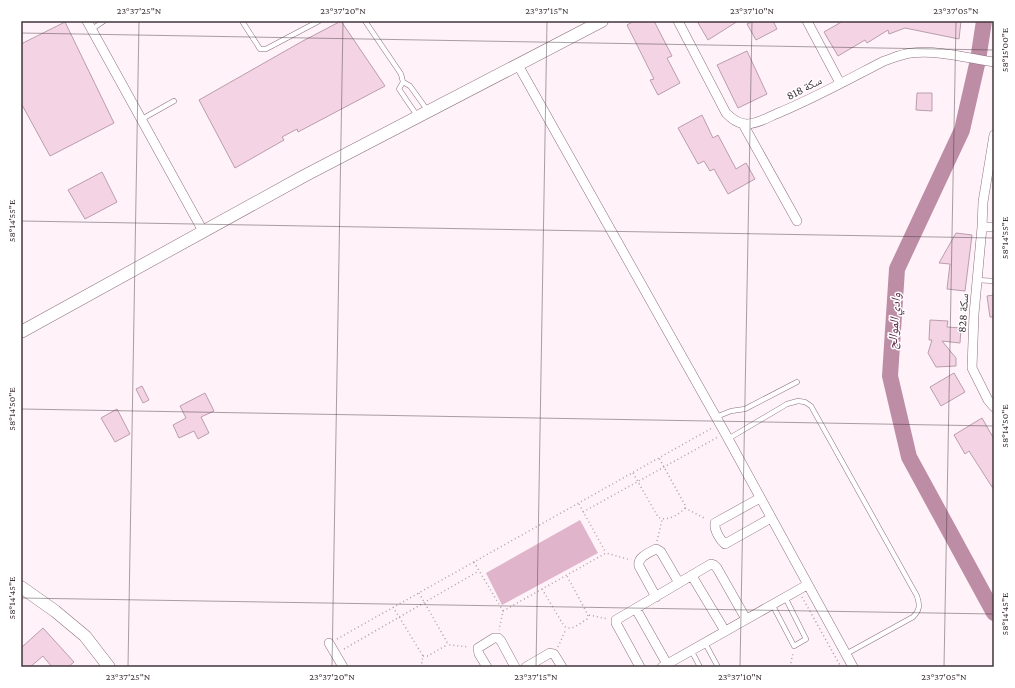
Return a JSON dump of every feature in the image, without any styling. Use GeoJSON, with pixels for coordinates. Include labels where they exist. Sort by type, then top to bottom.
{"type":"FeatureCollection","features":[{"type":"Feature","properties":{"kind":"street"},"geometry":{"type":"LineString","coordinates":[[87,21],[203,231]]}},
{"type":"Feature","properties":{"kind":"street"},"geometry":{"type":"LineString","coordinates":[[21,332],[297,180],[602,21]]}},
{"type":"Feature","properties":{"kind":"street"},"geometry":{"type":"LineString","coordinates":[[678,21],[726,113],[737,122],[743,124],[797,222]]}},
{"type":"Feature","properties":{"kind":"street"},"geometry":{"type":"LineString","coordinates":[[807,21],[840,83]]}},
{"type":"Feature","properties":{"kind":"street","name":"سكة 818"},"geometry":{"type":"LineString","coordinates":[[743,124],[749,124],[762,120],[801,104],[884,61],[910,54],[920,53],[952,55],[994,62]]}},
{"type":"Feature","properties":{"kind":"street"},"geometry":{"type":"LineString","coordinates":[[518,65],[718,421],[853,667]]}},
{"type":"Feature","properties":{"kind":"street","name":"سكة 828"},"geometry":{"type":"LineString","coordinates":[[994,134],[983,202],[972,368],[988,400],[994,407]]}},
{"type":"Feature","properties":{"kind":"street"},"geometry":{"type":"LineString","coordinates":[[982,227],[994,227]]}},
{"type":"Feature","properties":{"kind":"street"},"geometry":{"type":"LineString","coordinates":[[760,498],[715,523],[715,528],[725,544],[771,518]]}},
{"type":"Feature","properties":{"kind":"street"},"geometry":{"type":"LineString","coordinates":[[656,597],[638,562],[640,559],[656,549],[661,552],[679,583]]}},
{"type":"Feature","properties":{"kind":"street"},"geometry":{"type":"LineString","coordinates":[[640,667],[616,623],[616,620],[711,564],[714,565],[746,619]]}},
{"type":"Feature","properties":{"kind":"street"},"geometry":{"type":"LineString","coordinates":[[692,576],[725,631]]}},
{"type":"Feature","properties":{"kind":"street"},"geometry":{"type":"LineString","coordinates":[[636,609],[664,666],[807,585]]}},
{"type":"Feature","properties":{"kind":"street"},"geometry":{"type":"LineString","coordinates":[[21,587],[55,611],[85,636],[109,667]]}},
{"type":"Feature","properties":{"kind":"street"},"geometry":{"type":"LineString","coordinates":[[487,667],[479,654],[478,648],[494,638],[498,638],[515,667]]}},
{"type":"Feature","properties":{"kind":"street"},"geometry":{"type":"LineString","coordinates":[[329,643],[343,667]]}},
{"type":"Feature","properties":{"kind":"street"},"geometry":{"type":"LineString","coordinates":[[530,666],[552,654],[562,667]]}},
{"type":"Feature","properties":{"kind":"lane"},"geometry":{"type":"LineString","coordinates":[[92,29],[104,21]]}},
{"type":"Feature","properties":{"kind":"lane"},"geometry":{"type":"LineString","coordinates":[[242,21],[260,49],[266,49],[319,21]]}},
{"type":"Feature","properties":{"kind":"lane"},"geometry":{"type":"LineString","coordinates":[[365,21],[401,74],[403,82],[399,89],[423,114]]}},
{"type":"Feature","properties":{"kind":"lane"},"geometry":{"type":"LineString","coordinates":[[403,82],[410,86],[423,114]]}},
{"type":"Feature","properties":{"kind":"lane"},"geometry":{"type":"LineString","coordinates":[[142,119],[174,101]]}},
{"type":"Feature","properties":{"kind":"lane"},"geometry":{"type":"LineString","coordinates":[[977,280],[994,281]]}},
{"type":"Feature","properties":{"kind":"lane"},"geometry":{"type":"LineString","coordinates":[[718,421],[731,411],[745,410],[797,382]]}},
{"type":"Feature","properties":{"kind":"lane"},"geometry":{"type":"LineString","coordinates":[[726,436],[787,404],[798,401],[805,402],[811,406],[917,596],[920,604],[918,612],[913,617],[846,654]]}},
{"type":"Feature","properties":{"kind":"lane"},"geometry":{"type":"LineString","coordinates":[[772,604],[794,646],[806,639],[785,598]]}},
{"type":"Feature","properties":{"kind":"lane"},"geometry":{"type":"LineString","coordinates":[[705,643],[718,667]]}},
{"type":"Feature","properties":{"kind":"lane"},"geometry":{"type":"LineString","coordinates":[[691,650],[700,667]]}},
{"type":"Feature","properties":{"kind":"path"},"geometry":{"type":"LineString","coordinates":[[329,643],[579,504],[659,458],[718,421]]}},
{"type":"Feature","properties":{"kind":"path"},"geometry":{"type":"LineString","coordinates":[[583,512],[664,467],[726,436]]}},
{"type":"Feature","properties":{"kind":"path"},"geometry":{"type":"LineString","coordinates":[[659,458],[685,508],[715,523]]}},
{"type":"Feature","properties":{"kind":"path"},"geometry":{"type":"LineString","coordinates":[[633,472],[658,517],[666,520],[685,508]]}},
{"type":"Feature","properties":{"kind":"path"},"geometry":{"type":"LineString","coordinates":[[579,504],[606,553],[638,562]]}},
{"type":"Feature","properties":{"kind":"path"},"geometry":{"type":"LineString","coordinates":[[656,549],[662,519]]}},
{"type":"Feature","properties":{"kind":"path"},"geometry":{"type":"LineString","coordinates":[[503,611],[606,553]]}},
{"type":"Feature","properties":{"kind":"path"},"geometry":{"type":"LineString","coordinates":[[474,562],[503,611],[498,638]]}},
{"type":"Feature","properties":{"kind":"path"},"geometry":{"type":"LineString","coordinates":[[335,654],[479,571]]}},
{"type":"Feature","properties":{"kind":"path"},"geometry":{"type":"LineString","coordinates":[[567,575],[588,615]]}},
{"type":"Feature","properties":{"kind":"path"},"geometry":{"type":"LineString","coordinates":[[542,589],[564,626],[567,628]]}},
{"type":"Feature","properties":{"kind":"path"},"geometry":{"type":"LineString","coordinates":[[798,590],[841,667]]}},
{"type":"Feature","properties":{"kind":"path"},"geometry":{"type":"LineString","coordinates":[[419,593],[450,645],[478,648]]}},
{"type":"Feature","properties":{"kind":"path"},"geometry":{"type":"LineString","coordinates":[[393,607],[423,656],[421,667]]}},
{"type":"Feature","properties":{"kind":"path"},"geometry":{"type":"LineString","coordinates":[[588,615],[616,620]]}},
{"type":"Feature","properties":{"kind":"path"},"geometry":{"type":"LineString","coordinates":[[552,654],[567,628],[570,628],[587,619],[588,615]]}},
{"type":"Feature","properties":{"kind":"path"},"geometry":{"type":"LineString","coordinates":[[423,656],[428,656],[445,646],[447,642]]}},
{"type":"Feature","properties":{"kind":"path"},"geometry":{"type":"LineString","coordinates":[[790,667],[794,646]]}},
{"type":"Feature","properties":{"kind":"shaded area"},"geometry":{"type":"Polygon","coordinates":[[[580,520],[598,553],[502,605],[486,573],[580,520]]]}},
{"type":"Feature","properties":{"kind":"building"},"geometry":{"type":"Polygon","coordinates":[[[341,21],[385,86],[298,132],[297,129],[282,137],[284,140],[235,168],[199,100],[341,21]]]}},
{"type":"Feature","properties":{"kind":"building"},"geometry":{"type":"Polygon","coordinates":[[[634,21],[654,21],[672,56],[667,58],[680,83],[658,95],[650,80],[654,79],[627,25],[634,21]]]}},
{"type":"Feature","properties":{"kind":"building"},"geometry":{"type":"Polygon","coordinates":[[[697,21],[738,21],[708,40],[697,21]]]}},
{"type":"Feature","properties":{"kind":"building"},"geometry":{"type":"Polygon","coordinates":[[[754,21],[773,21],[777,29],[756,40],[747,24],[754,21]]]}},
{"type":"Feature","properties":{"kind":"building"},"geometry":{"type":"Polygon","coordinates":[[[843,21],[961,21],[959,39],[905,28],[889,34],[888,30],[867,43],[865,40],[838,56],[824,32],[843,21]]]}},
{"type":"Feature","properties":{"kind":"building"},"geometry":{"type":"Polygon","coordinates":[[[65,22],[114,123],[50,156],[21,103],[21,44],[65,22]]]}},
{"type":"Feature","properties":{"kind":"building"},"geometry":{"type":"Polygon","coordinates":[[[747,51],[767,94],[738,108],[717,65],[747,51]]]}},
{"type":"Feature","properties":{"kind":"building"},"geometry":{"type":"Polygon","coordinates":[[[917,93],[932,93],[932,111],[916,110],[917,93]]]}},
{"type":"Feature","properties":{"kind":"building"},"geometry":{"type":"Polygon","coordinates":[[[702,115],[713,138],[718,135],[736,169],[746,163],[755,179],[728,194],[714,169],[710,171],[704,161],[698,164],[678,128],[702,115]]]}},
{"type":"Feature","properties":{"kind":"building"},"geometry":{"type":"Polygon","coordinates":[[[102,172],[117,202],[85,219],[68,190],[102,172]]]}},
{"type":"Feature","properties":{"kind":"building"},"geometry":{"type":"Polygon","coordinates":[[[956,233],[972,235],[965,291],[947,289],[950,264],[939,263],[956,233]]]}},
{"type":"Feature","properties":{"kind":"building"},"geometry":{"type":"Polygon","coordinates":[[[994,295],[994,317],[990,317],[987,296],[994,295]]]}},
{"type":"Feature","properties":{"kind":"building"},"geometry":{"type":"Polygon","coordinates":[[[930,320],[948,321],[947,327],[961,328],[960,343],[942,341],[956,358],[956,366],[936,367],[928,353],[932,340],[929,340],[930,320]]]}},
{"type":"Feature","properties":{"kind":"building"},"geometry":{"type":"Polygon","coordinates":[[[954,373],[965,392],[941,406],[930,387],[954,373]]]}},
{"type":"Feature","properties":{"kind":"building"},"geometry":{"type":"Polygon","coordinates":[[[142,386],[149,400],[143,403],[136,389],[142,386]]]}},
{"type":"Feature","properties":{"kind":"building"},"geometry":{"type":"Polygon","coordinates":[[[205,393],[214,411],[201,417],[209,433],[198,439],[194,431],[179,438],[173,425],[186,418],[180,406],[205,393]]]}},
{"type":"Feature","properties":{"kind":"building"},"geometry":{"type":"Polygon","coordinates":[[[117,409],[130,434],[115,442],[101,418],[117,409]]]}},
{"type":"Feature","properties":{"kind":"building"},"geometry":{"type":"Polygon","coordinates":[[[982,418],[994,439],[994,490],[969,451],[965,454],[954,435],[982,418]]]}},
{"type":"Feature","properties":{"kind":"building"},"geometry":{"type":"Polygon","coordinates":[[[43,628],[74,662],[68,667],[52,667],[43,656],[30,667],[21,667],[21,648],[43,628]]]}},
{"type":"Feature","properties":{"kind":"waterway","name":"وادي الموالح"},"geometry":{"type":"LineString","coordinates":[[984,21],[978,60],[962,130],[897,269],[890,376],[909,457],[994,613]]}}]}
